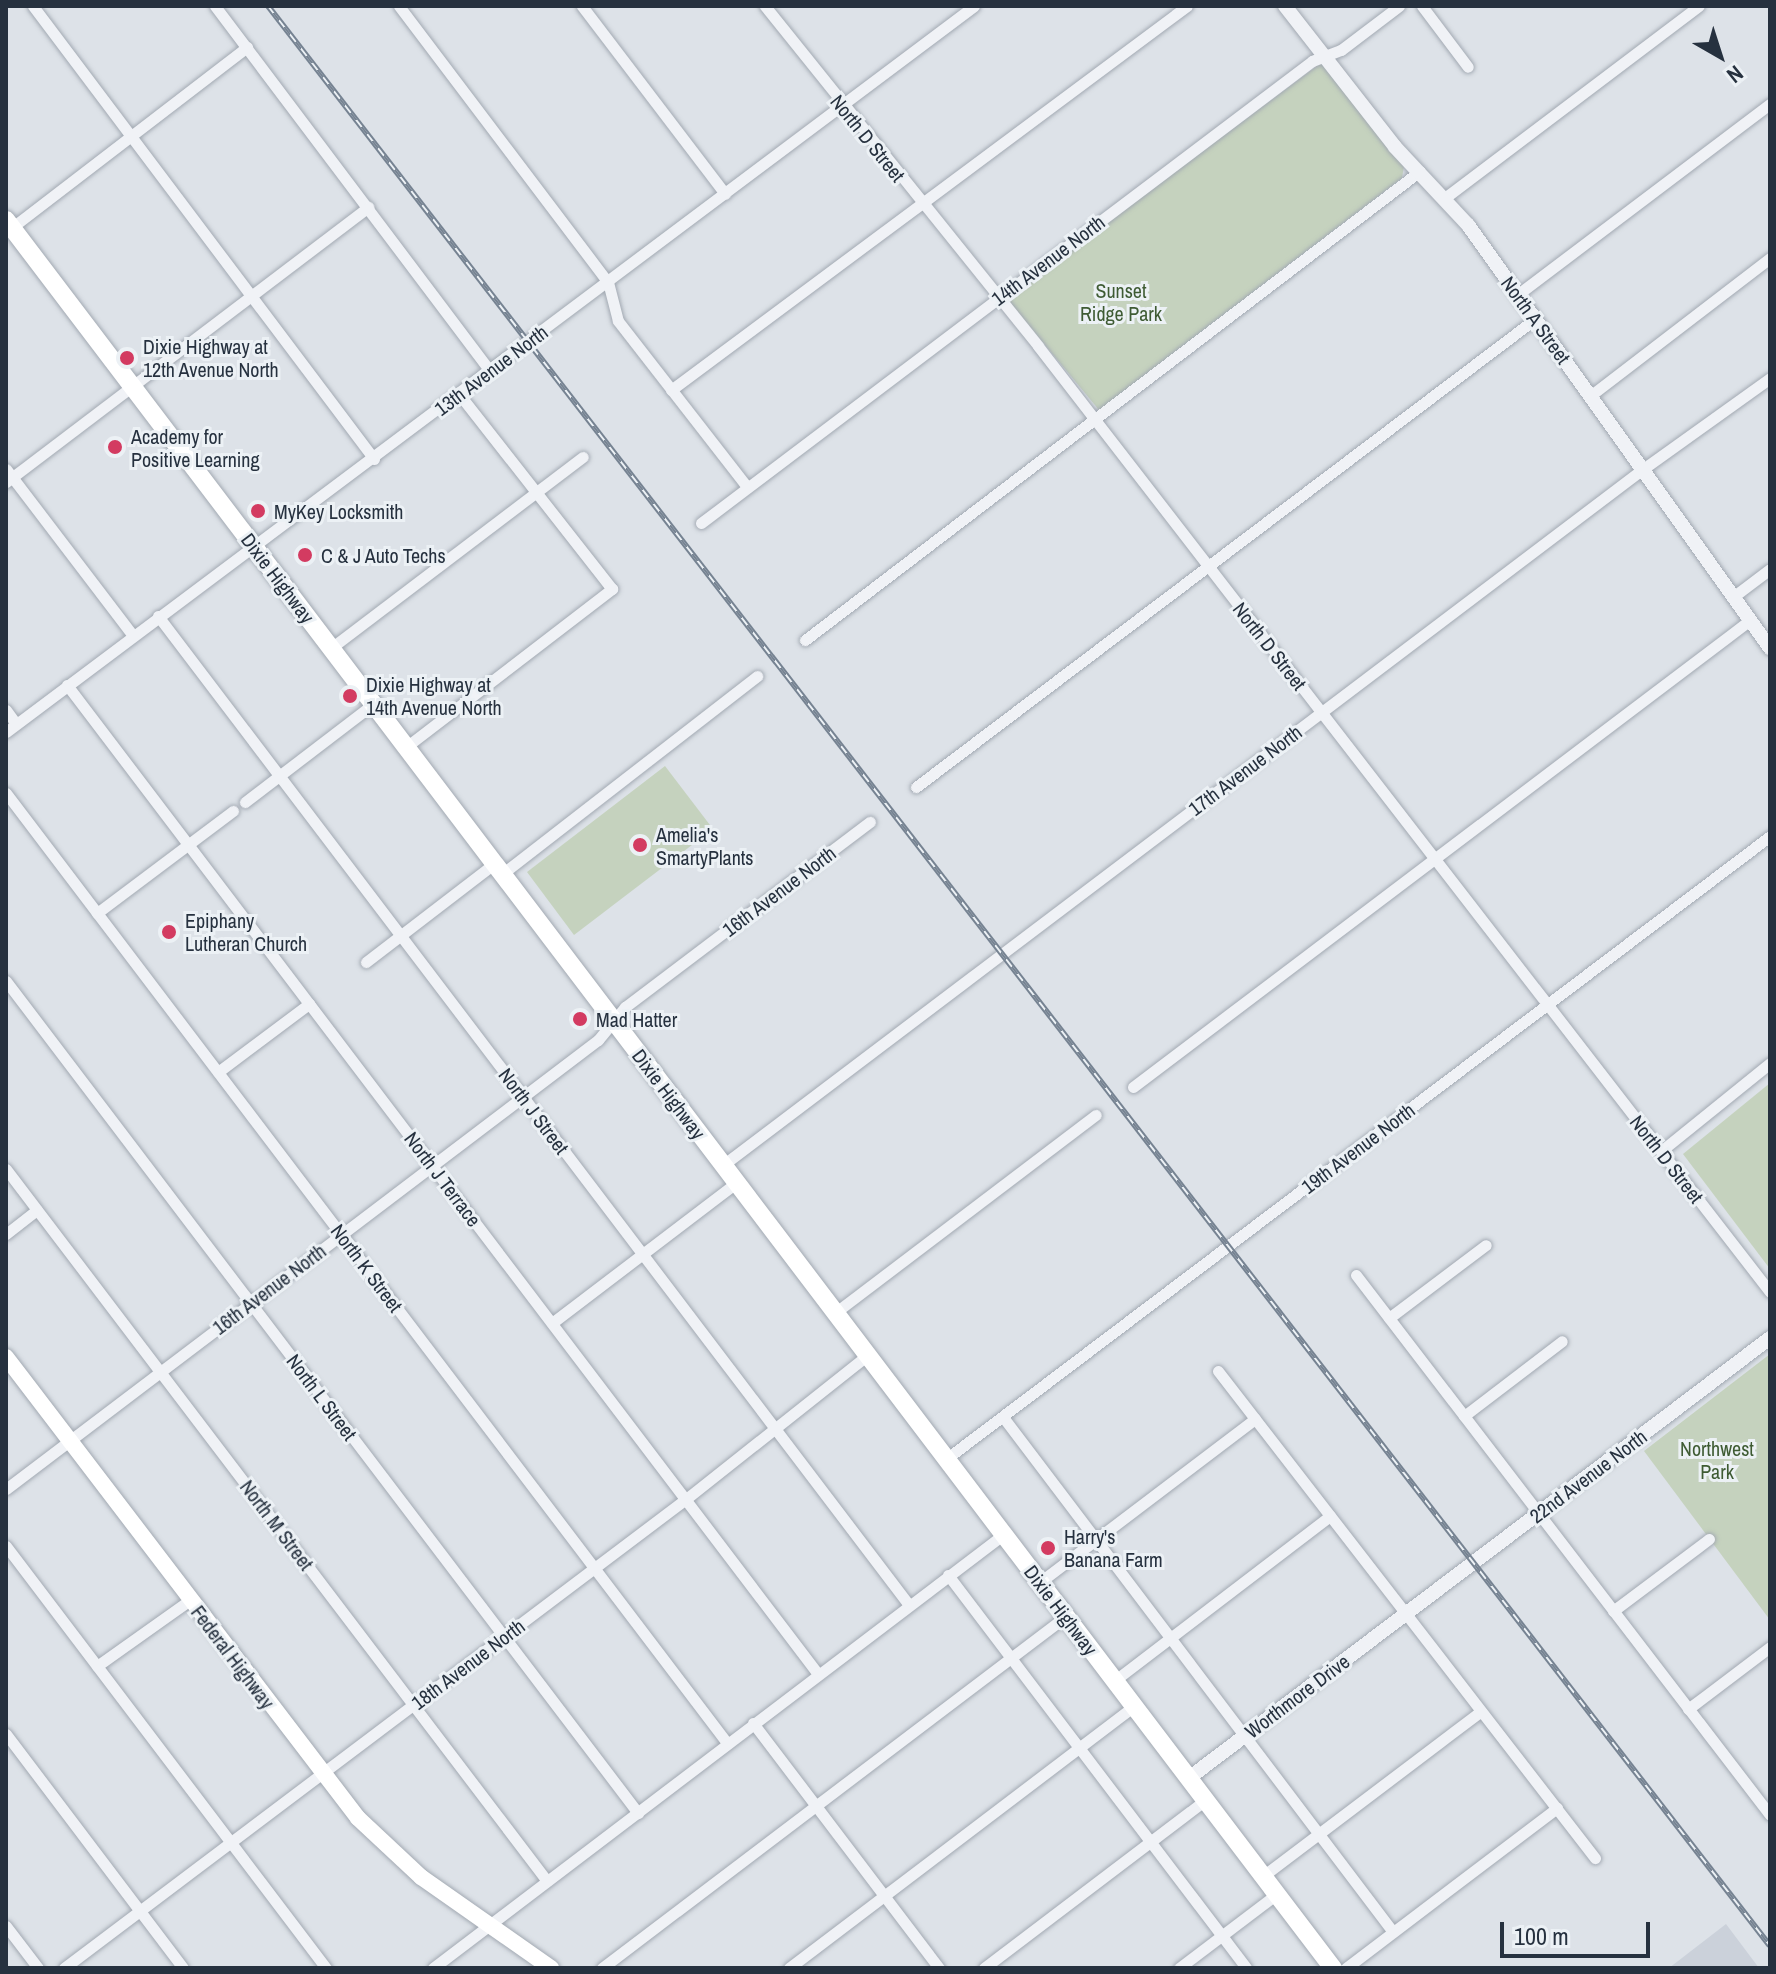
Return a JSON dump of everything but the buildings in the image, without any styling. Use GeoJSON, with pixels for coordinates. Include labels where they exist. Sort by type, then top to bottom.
{"type":"FeatureCollection","features":[{"type":"Feature","properties":{"kind":"main road","name":"Dixie Highway"},"geometry":{"type":"LineString","coordinates":[[8,226],[1333,1968]]}},
{"type":"Feature","properties":{"kind":"main road","name":"Federal Highway"},"geometry":{"type":"LineString","coordinates":[[6,1357],[322,1774],[399,1858],[551,1968]]}},
{"type":"Feature","properties":{"kind":"main road","name":"Federal Highway"},"geometry":{"type":"LineString","coordinates":[[492,1924],[513,1932],[566,1968]]}},
{"type":"Feature","properties":{"kind":"street"},"geometry":{"type":"LineString","coordinates":[[33,6],[374,459]]}},
{"type":"Feature","properties":{"kind":"street"},"geometry":{"type":"LineString","coordinates":[[215,6],[490,371]]}},
{"type":"Feature","properties":{"kind":"street"},"geometry":{"type":"LineString","coordinates":[[399,6],[608,282],[618,321],[747,487]]}},
{"type":"Feature","properties":{"kind":"street"},"geometry":{"type":"LineString","coordinates":[[582,6],[725,194]]}},
{"type":"Feature","properties":{"kind":"street","name":"North D Street"},"geometry":{"type":"LineString","coordinates":[[765,6],[841,106],[999,297],[1770,1292]]}},
{"type":"Feature","properties":{"kind":"street"},"geometry":{"type":"LineString","coordinates":[[948,6],[958,18]]}},
{"type":"Feature","properties":{"kind":"street","name":"13th Avenue North"},"geometry":{"type":"LineString","coordinates":[[6,732],[974,6]]}},
{"type":"Feature","properties":{"kind":"street"},"geometry":{"type":"LineString","coordinates":[[671,390],[1187,6]]}},
{"type":"Feature","properties":{"kind":"street","name":"North A Street"},"geometry":{"type":"LineString","coordinates":[[1285,6],[1322,57],[1446,197],[1770,648]]}},
{"type":"Feature","properties":{"kind":"street","name":"14th Avenue North"},"geometry":{"type":"LineString","coordinates":[[701,523],[1322,57],[1341,50],[1399,6]]}},
{"type":"Feature","properties":{"kind":"street"},"geometry":{"type":"LineString","coordinates":[[1422,6],[1468,67]]}},
{"type":"Feature","properties":{"kind":"street"},"geometry":{"type":"LineString","coordinates":[[1446,197],[1699,6]]}},
{"type":"Feature","properties":{"kind":"street"},"geometry":{"type":"LineString","coordinates":[[8,226],[247,47]]}},
{"type":"Feature","properties":{"kind":"street"},"geometry":{"type":"LineString","coordinates":[[1517,295],[1770,104]]}},
{"type":"Feature","properties":{"kind":"street"},"geometry":{"type":"LineString","coordinates":[[805,640],[1420,171]]}},
{"type":"Feature","properties":{"kind":"street"},"geometry":{"type":"LineString","coordinates":[[133,636],[8,476],[368,207]]}},
{"type":"Feature","properties":{"kind":"street"},"geometry":{"type":"LineString","coordinates":[[1590,396],[1770,258]]}},
{"type":"Feature","properties":{"kind":"street"},"geometry":{"type":"LineString","coordinates":[[916,787],[1535,319]]}},
{"type":"Feature","properties":{"kind":"street","name":"17th Avenue North"},"geometry":{"type":"LineString","coordinates":[[723,1165],[1643,469],[1770,378]]}},
{"type":"Feature","properties":{"kind":"street"},"geometry":{"type":"LineString","coordinates":[[406,747],[612,589],[459,394]]}},
{"type":"Feature","properties":{"kind":"street"},"geometry":{"type":"LineString","coordinates":[[331,648],[583,457]]}},
{"type":"Feature","properties":{"kind":"street"},"geometry":{"type":"LineString","coordinates":[[1733,597],[1770,569]]}},
{"type":"Feature","properties":{"kind":"street","name":"North J Street"},"geometry":{"type":"LineString","coordinates":[[158,616],[909,1605]]}},
{"type":"Feature","properties":{"kind":"street"},"geometry":{"type":"LineString","coordinates":[[1133,1087],[1750,620]]}},
{"type":"Feature","properties":{"kind":"street"},"geometry":{"type":"LineString","coordinates":[[366,962],[757,676]]}},
{"type":"Feature","properties":{"kind":"street","name":"North J Terrace"},"geometry":{"type":"LineString","coordinates":[[67,685],[818,1674]]}},
{"type":"Feature","properties":{"kind":"street"},"geometry":{"type":"LineString","coordinates":[[245,802],[373,704]]}},
{"type":"Feature","properties":{"kind":"street"},"geometry":{"type":"LineString","coordinates":[[6,710],[16,724]]}},
{"type":"Feature","properties":{"kind":"street","name":"North K Street"},"geometry":{"type":"LineString","coordinates":[[6,793],[727,1743]]}},
{"type":"Feature","properties":{"kind":"street"},"geometry":{"type":"LineString","coordinates":[[97,913],[233,811]]}},
{"type":"Feature","properties":{"kind":"street","name":"16th Avenue North"},"geometry":{"type":"LineString","coordinates":[[6,1489],[523,1097],[614,1022],[625,1007],[870,822]]}},
{"type":"Feature","properties":{"kind":"street","name":"19th Avenue North"},"geometry":{"type":"LineString","coordinates":[[946,1459],[1770,836]]}},
{"type":"Feature","properties":{"kind":"street","name":"North L Street"},"geometry":{"type":"LineString","coordinates":[[6,981],[638,1813]]}},
{"type":"Feature","properties":{"kind":"street"},"geometry":{"type":"LineString","coordinates":[[218,1072],[309,1004]]}},
{"type":"Feature","properties":{"kind":"street"},"geometry":{"type":"LineString","coordinates":[[1661,1151],[1770,1063]]}},
{"type":"Feature","properties":{"kind":"street"},"geometry":{"type":"LineString","coordinates":[[836,1312],[1096,1115]]}},
{"type":"Feature","properties":{"kind":"street","name":"North M Street"},"geometry":{"type":"LineString","coordinates":[[6,1169],[547,1881]]}},
{"type":"Feature","properties":{"kind":"street"},"geometry":{"type":"LineString","coordinates":[[552,1323],[737,1182]]}},
{"type":"Feature","properties":{"kind":"street"},"geometry":{"type":"LineString","coordinates":[[6,1234],[37,1210]]}},
{"type":"Feature","properties":{"kind":"street"},"geometry":{"type":"LineString","coordinates":[[1389,1318],[1486,1245]]}},
{"type":"Feature","properties":{"kind":"street"},"geometry":{"type":"LineString","coordinates":[[1356,1275],[1770,1815]]}},
{"type":"Feature","properties":{"kind":"street","name":"22nd Avenue North"},"geometry":{"type":"LineString","coordinates":[[1406,1614],[1770,1338]]}},
{"type":"Feature","properties":{"kind":"street"},"geometry":{"type":"LineString","coordinates":[[1464,1416],[1562,1341]]}},
{"type":"Feature","properties":{"kind":"street","name":"18th Avenue North"},"geometry":{"type":"LineString","coordinates":[[64,1968],[686,1499],[868,1355]]}},
{"type":"Feature","properties":{"kind":"street"},"geometry":{"type":"LineString","coordinates":[[1218,1371],[1595,1858]]}},
{"type":"Feature","properties":{"kind":"street"},"geometry":{"type":"LineString","coordinates":[[1003,1417],[1393,1932]]}},
{"type":"Feature","properties":{"kind":"street"},"geometry":{"type":"LineString","coordinates":[[1040,1582],[1255,1419]]}},
{"type":"Feature","properties":{"kind":"street"},"geometry":{"type":"LineString","coordinates":[[1114,1681],[1330,1516]]}},
{"type":"Feature","properties":{"kind":"street"},"geometry":{"type":"LineString","coordinates":[[433,1968],[1004,1534]]}},
{"type":"Feature","properties":{"kind":"street"},"geometry":{"type":"LineString","coordinates":[[1613,1611],[1709,1539]]}},
{"type":"Feature","properties":{"kind":"street"},"geometry":{"type":"LineString","coordinates":[[6,1546],[326,1968]]}},
{"type":"Feature","properties":{"kind":"street"},"geometry":{"type":"LineString","coordinates":[[948,1575],[1246,1968]]}},
{"type":"Feature","properties":{"kind":"street"},"geometry":{"type":"LineString","coordinates":[[97,1666],[190,1600]]}},
{"type":"Feature","properties":{"kind":"street","name":"Worthmore Drive"},"geometry":{"type":"LineString","coordinates":[[1189,1778],[1406,1614]]}},
{"type":"Feature","properties":{"kind":"street"},"geometry":{"type":"LineString","coordinates":[[602,1968],[1066,1616]]}},
{"type":"Feature","properties":{"kind":"street"},"geometry":{"type":"LineString","coordinates":[[1688,1709],[1770,1647]]}},
{"type":"Feature","properties":{"kind":"street"},"geometry":{"type":"LineString","coordinates":[[789,1968],[1134,1706]]}},
{"type":"Feature","properties":{"kind":"street"},"geometry":{"type":"LineString","coordinates":[[1263,1876],[1481,1711]]}},
{"type":"Feature","properties":{"kind":"street"},"geometry":{"type":"LineString","coordinates":[[753,1723],[939,1968]]}},
{"type":"Feature","properties":{"kind":"street"},"geometry":{"type":"LineString","coordinates":[[6,1734],[183,1968]]}},
{"type":"Feature","properties":{"kind":"street"},"geometry":{"type":"LineString","coordinates":[[984,1968],[1205,1800]]}},
{"type":"Feature","properties":{"kind":"street"},"geometry":{"type":"LineString","coordinates":[[1346,1968],[1557,1808]]}},
{"type":"Feature","properties":{"kind":"street"},"geometry":{"type":"LineString","coordinates":[[1179,1968],[1277,1894]]}},
{"type":"Feature","properties":{"kind":"street"},"geometry":{"type":"LineString","coordinates":[[6,1926],[38,1968]]}},
{"type":"Feature","properties":{"kind":"shaded area"},"geometry":{"type":"Polygon","coordinates":[[[1726,1924],[1759,1968],[1669,1968],[1726,1924]]]}},
{"type":"Feature","properties":{"kind":"green space","name":"Sunset Ridge Park"},"geometry":{"type":"Polygon","coordinates":[[[1321,63],[1404,166],[1402,178],[1099,410],[1006,298],[1321,63]]]}},
{"type":"Feature","properties":{"kind":"green space"},"geometry":{"type":"Polygon","coordinates":[[[665,766],[713,829],[574,935],[527,872],[665,766]]]}},
{"type":"Feature","properties":{"kind":"green space"},"geometry":{"type":"Polygon","coordinates":[[[1770,1083],[1770,1269],[1683,1154],[1770,1083]]]}},
{"type":"Feature","properties":{"kind":"green space","name":"Northwest Park"},"geometry":{"type":"Polygon","coordinates":[[[1770,1354],[1770,1620],[1644,1451],[1770,1354]]]}},
{"type":"Feature","properties":{"kind":"railway"},"geometry":{"type":"LineString","coordinates":[[268,6],[1770,1946]]}},
{"type":"Feature","properties":{"kind":"place","name":"Dixie Highway at 12th Avenue North"},"geometry":{"type":"Point","coordinates":[127,358]}},
{"type":"Feature","properties":{"kind":"place","name":"Academy for Positive Learning"},"geometry":{"type":"Point","coordinates":[115,447]}},
{"type":"Feature","properties":{"kind":"place","name":"MyKey Locksmith"},"geometry":{"type":"Point","coordinates":[258,511]}},
{"type":"Feature","properties":{"kind":"place","name":"C & J Auto Techs"},"geometry":{"type":"Point","coordinates":[305,555]}},
{"type":"Feature","properties":{"kind":"place","name":"Dixie Highway at 14th Avenue North"},"geometry":{"type":"Point","coordinates":[350,696]}},
{"type":"Feature","properties":{"kind":"place","name":"Amelia's SmartyPlants"},"geometry":{"type":"Point","coordinates":[640,845]}},
{"type":"Feature","properties":{"kind":"place","name":"Epiphany Lutheran Church"},"geometry":{"type":"Point","coordinates":[169,932]}},
{"type":"Feature","properties":{"kind":"place","name":"Mad Hatter"},"geometry":{"type":"Point","coordinates":[580,1019]}},
{"type":"Feature","properties":{"kind":"place","name":"Harry's Banana Farm"},"geometry":{"type":"Point","coordinates":[1048,1548]}}]}
